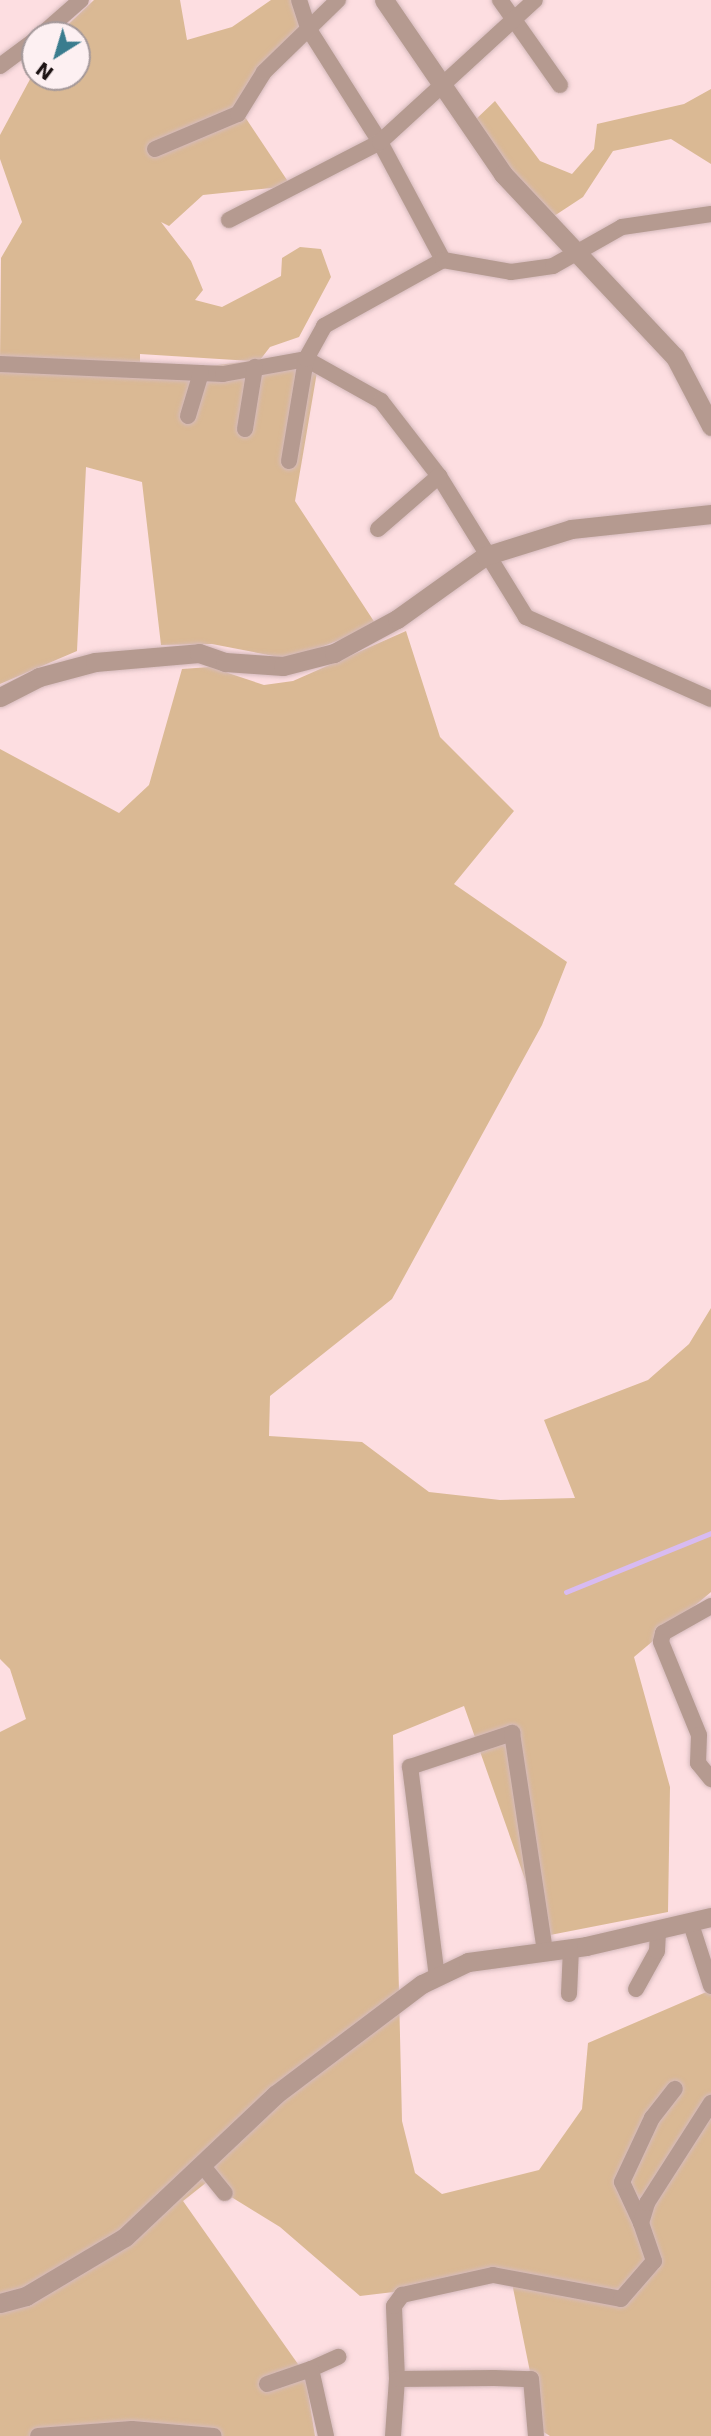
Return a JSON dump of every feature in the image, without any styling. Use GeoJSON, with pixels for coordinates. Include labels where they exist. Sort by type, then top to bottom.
{"type":"FeatureCollection","features":[{"type":"Feature","properties":{"kind":"street"},"geometry":{"type":"LineString","coordinates":[[57,21],[81,0]]}},
{"type":"Feature","properties":{"kind":"street"},"geometry":{"type":"LineString","coordinates":[[299,0],[308,28],[380,142],[443,260]]}},
{"type":"Feature","properties":{"kind":"street"},"geometry":{"type":"LineString","coordinates":[[155,149],[239,114],[264,72],[338,0]]}},
{"type":"Feature","properties":{"kind":"street"},"geometry":{"type":"LineString","coordinates":[[384,0],[440,88],[575,256],[657,335],[690,380],[711,426]]}},
{"type":"Feature","properties":{"kind":"street"},"geometry":{"type":"LineString","coordinates":[[499,0],[560,85]]}},
{"type":"Feature","properties":{"kind":"street"},"geometry":{"type":"LineString","coordinates":[[229,220],[380,142],[513,16],[535,0]]}},
{"type":"Feature","properties":{"kind":"street"},"geometry":{"type":"LineString","coordinates":[[0,66],[21,50]]}},
{"type":"Feature","properties":{"kind":"street"},"geometry":{"type":"LineString","coordinates":[[289,461],[306,359],[324,326],[443,260],[510,272],[575,256],[622,227],[711,214]]}},
{"type":"Feature","properties":{"kind":"street"},"geometry":{"type":"LineString","coordinates":[[0,364],[201,373],[306,359],[381,401],[439,476],[485,556],[526,617],[711,699]]}},
{"type":"Feature","properties":{"kind":"street"},"geometry":{"type":"LineString","coordinates":[[245,429],[255,367]]}},
{"type":"Feature","properties":{"kind":"street"},"geometry":{"type":"LineString","coordinates":[[188,416],[201,373]]}},
{"type":"Feature","properties":{"kind":"street"},"geometry":{"type":"LineString","coordinates":[[378,529],[439,476]]}},
{"type":"Feature","properties":{"kind":"street"},"geometry":{"type":"LineString","coordinates":[[0,697],[39,677],[95,662],[199,653],[225,662],[283,666],[334,653],[397,620],[485,556],[571,529],[711,514]]}},
{"type":"Feature","properties":{"kind":"street"},"geometry":{"type":"LineString","coordinates":[[711,1606],[663,1633],[661,1642],[699,1735],[698,1763],[711,1779]]}},
{"type":"Feature","properties":{"kind":"street"},"geometry":{"type":"LineString","coordinates":[[437,1977],[410,1767],[512,1733],[545,1951]]}},
{"type":"Feature","properties":{"kind":"street"},"geometry":{"type":"LineString","coordinates":[[698,1763],[711,1752]]}},
{"type":"Feature","properties":{"kind":"street"},"geometry":{"type":"LineString","coordinates":[[0,2302],[26,2296],[116,2243],[275,2095],[437,1977],[468,1962],[571,1948],[691,1924],[711,1917]]}},
{"type":"Feature","properties":{"kind":"street"},"geometry":{"type":"LineString","coordinates":[[691,1924],[711,1986]]}},
{"type":"Feature","properties":{"kind":"street"},"geometry":{"type":"LineString","coordinates":[[636,1989],[657,1951],[658,1931]]}},
{"type":"Feature","properties":{"kind":"street"},"geometry":{"type":"LineString","coordinates":[[569,1994],[571,1948]]}},
{"type":"Feature","properties":{"kind":"street"},"geometry":{"type":"LineString","coordinates":[[393,2436],[397,2379],[394,2306],[402,2295],[493,2275],[621,2299],[654,2261],[641,2222],[622,2182],[652,2119],[675,2089]]}},
{"type":"Feature","properties":{"kind":"street"},"geometry":{"type":"LineString","coordinates":[[641,2222],[711,2104]]}},
{"type":"Feature","properties":{"kind":"street"},"geometry":{"type":"LineString","coordinates":[[202,2165],[225,2193]]}},
{"type":"Feature","properties":{"kind":"street"},"geometry":{"type":"LineString","coordinates":[[267,2384],[338,2357]]}},
{"type":"Feature","properties":{"kind":"street"},"geometry":{"type":"LineString","coordinates":[[311,2369],[326,2436]]}},
{"type":"Feature","properties":{"kind":"street"},"geometry":{"type":"LineString","coordinates":[[397,2379],[531,2379],[536,2436]]}},
{"type":"Feature","properties":{"kind":"street"},"geometry":{"type":"LineString","coordinates":[[38,2436],[132,2429],[214,2436]]}},
{"type":"Feature","properties":{"kind":"shaded area"},"geometry":{"type":"Polygon","coordinates":[[[94,0],[180,0],[187,40],[232,27],[271,0],[294,0],[310,32],[241,111],[291,186],[203,195],[169,226],[161,222],[191,261],[203,290],[195,300],[222,307],[281,276],[282,258],[300,247],[321,249],[331,277],[299,337],[270,347],[260,360],[318,366],[295,501],[377,626],[289,659],[212,644],[161,645],[142,482],[86,467],[77,651],[0,684],[0,370],[168,371],[251,361],[140,354],[140,362],[0,364],[1,258],[22,222],[0,159],[0,135],[24,91],[91,91],[91,21],[72,21],[94,0]]]}},
{"type":"Feature","properties":{"kind":"shaded area"},"geometry":{"type":"Polygon","coordinates":[[[711,89],[711,164],[671,139],[613,151],[583,197],[548,220],[473,122],[495,101],[540,161],[572,174],[594,149],[597,124],[684,104],[711,89]]]}},
{"type":"Feature","properties":{"kind":"shaded area"},"geometry":{"type":"Polygon","coordinates":[[[406,631],[440,737],[514,811],[454,884],[567,962],[542,1025],[392,1299],[270,1396],[269,1436],[362,1442],[429,1492],[500,1500],[575,1498],[544,1420],[648,1380],[689,1344],[711,1308],[711,1592],[634,1657],[670,1787],[668,1912],[545,1936],[464,1706],[393,1735],[402,2121],[415,2173],[442,2194],[539,2170],[582,2109],[588,2043],[711,1990],[711,2436],[550,2436],[542,2431],[511,2278],[360,2296],[280,2227],[207,2182],[183,2201],[305,2374],[315,2436],[0,2436],[0,1732],[26,1719],[10,1669],[0,1659],[0,749],[119,813],[149,785],[182,669],[210,667],[264,685],[293,681],[406,631]]]}},
{"type":"Feature","properties":{"kind":"waterway"},"geometry":{"type":"LineString","coordinates":[[566,1592],[711,1533]]}}]}
